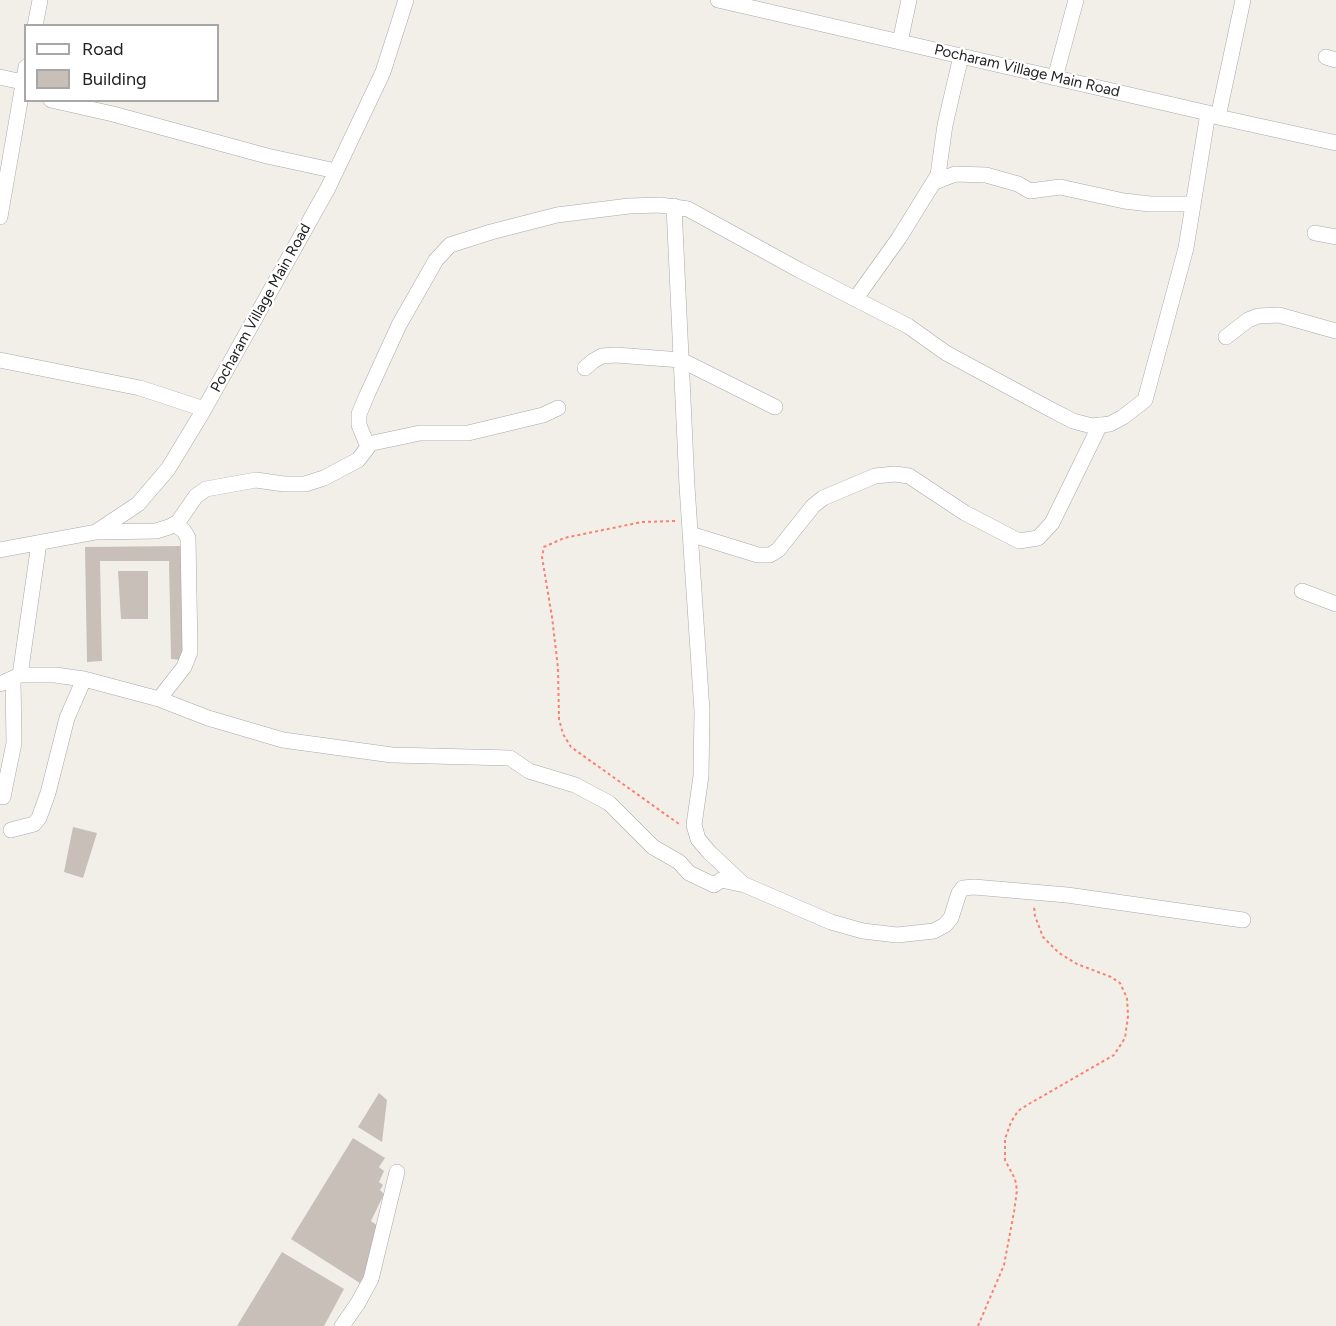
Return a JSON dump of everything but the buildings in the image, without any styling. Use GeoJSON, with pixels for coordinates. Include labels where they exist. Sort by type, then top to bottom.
{"type":"FeatureCollection","features":[{"type":"Feature","properties":{"kind":"street","name":"Pocharam Village Main Road"},"geometry":{"type":"LineString","coordinates":[[0,550],[96,532],[138,504],[168,469],[204,409],[336,171],[382,72],[406,0]]}},
{"type":"Feature","properties":{"kind":"street","name":"Pocharam Village Main Road"},"geometry":{"type":"LineString","coordinates":[[718,0],[1336,143]]}},
{"type":"Feature","properties":{"kind":"street"},"geometry":{"type":"LineString","coordinates":[[900,42],[909,0]]}},
{"type":"Feature","properties":{"kind":"street"},"geometry":{"type":"LineString","coordinates":[[1055,78],[1076,0]]}},
{"type":"Feature","properties":{"kind":"street"},"geometry":{"type":"LineString","coordinates":[[96,532],[156,531],[174,524],[196,496],[206,489],[256,480],[284,484],[315,481],[358,460],[367,451],[368,444],[358,425],[359,414],[367,395],[399,325],[436,260],[450,245],[491,231],[557,215],[629,206],[674,206],[688,209],[908,326],[946,353],[1073,421],[1092,426],[1110,424],[1145,400],[1186,248],[1192,204],[1243,0]]}},
{"type":"Feature","properties":{"kind":"street"},"geometry":{"type":"LineString","coordinates":[[34,24],[35,1]]}},
{"type":"Feature","properties":{"kind":"street"},"geometry":{"type":"LineString","coordinates":[[856,298],[935,182],[961,56]]}},
{"type":"Feature","properties":{"kind":"street"},"geometry":{"type":"LineString","coordinates":[[0,77],[23,86],[5,162],[0,217]]}},
{"type":"Feature","properties":{"kind":"street"},"geometry":{"type":"LineString","coordinates":[[60,102],[267,156],[336,171]]}},
{"type":"Feature","properties":{"kind":"street"},"geometry":{"type":"LineString","coordinates":[[935,182],[955,174],[986,175],[1018,184],[1030,191],[1060,187],[1124,201],[1150,204],[1192,204]]}},
{"type":"Feature","properties":{"kind":"street"},"geometry":{"type":"LineString","coordinates":[[674,206],[702,711],[701,776],[694,825],[698,839],[745,885]]}},
{"type":"Feature","properties":{"kind":"street"},"geometry":{"type":"LineString","coordinates":[[1315,233],[1336,237]]}},
{"type":"Feature","properties":{"kind":"street"},"geometry":{"type":"LineString","coordinates":[[1226,337],[1248,320],[1258,316],[1279,315],[1336,331]]}},
{"type":"Feature","properties":{"kind":"street"},"geometry":{"type":"LineString","coordinates":[[585,368],[602,356],[681,360],[775,407]]}},
{"type":"Feature","properties":{"kind":"street"},"geometry":{"type":"LineString","coordinates":[[0,360],[140,388],[204,409]]}},
{"type":"Feature","properties":{"kind":"street"},"geometry":{"type":"LineString","coordinates":[[368,444],[420,433],[468,433],[543,415],[558,408]]}},
{"type":"Feature","properties":{"kind":"street"},"geometry":{"type":"LineString","coordinates":[[690,527],[758,555],[770,555],[778,550],[813,506],[823,498],[875,476],[895,474],[909,476],[965,513],[1019,541],[1038,538],[1052,523],[1100,425]]}},
{"type":"Feature","properties":{"kind":"street"},"geometry":{"type":"LineString","coordinates":[[159,699],[184,667],[190,652],[188,538],[184,531],[174,524]]}},
{"type":"Feature","properties":{"kind":"street"},"geometry":{"type":"LineString","coordinates":[[3,797],[14,743],[11,679],[39,543]]}},
{"type":"Feature","properties":{"kind":"street"},"geometry":{"type":"LineString","coordinates":[[1302,591],[1336,604]]}},
{"type":"Feature","properties":{"kind":"street"},"geometry":{"type":"LineString","coordinates":[[11,679],[55,675],[84,679],[159,699],[208,718],[283,740],[392,755],[510,758],[529,771],[575,785],[609,803],[653,847],[679,862],[689,873],[714,885],[721,880],[745,885],[831,922],[863,931],[897,936],[934,931],[945,925],[951,918],[959,893],[963,888],[974,886],[1243,920]]}},
{"type":"Feature","properties":{"kind":"street"},"geometry":{"type":"LineString","coordinates":[[11,830],[34,824],[39,818],[68,718],[84,679]]}},
{"type":"Feature","properties":{"kind":"street"},"geometry":{"type":"LineString","coordinates":[[342,1326],[358,1304],[371,1279],[397,1172]]}},
{"type":"Feature","properties":{"kind":"path"},"geometry":{"type":"LineString","coordinates":[[681,825],[571,747],[563,734],[559,719],[558,668],[552,617],[542,557],[544,547],[564,538],[642,522],[690,527]]}},
{"type":"Feature","properties":{"kind":"path"},"geometry":{"type":"LineString","coordinates":[[978,1326],[1004,1265],[1014,1212],[1017,1190],[1015,1179],[1005,1160],[1005,1139],[1011,1122],[1018,1111],[1027,1105],[1114,1055],[1125,1038],[1128,1016],[1127,998],[1120,983],[1111,977],[1077,964],[1059,953],[1043,937],[1035,916],[1034,892]]}}]}
